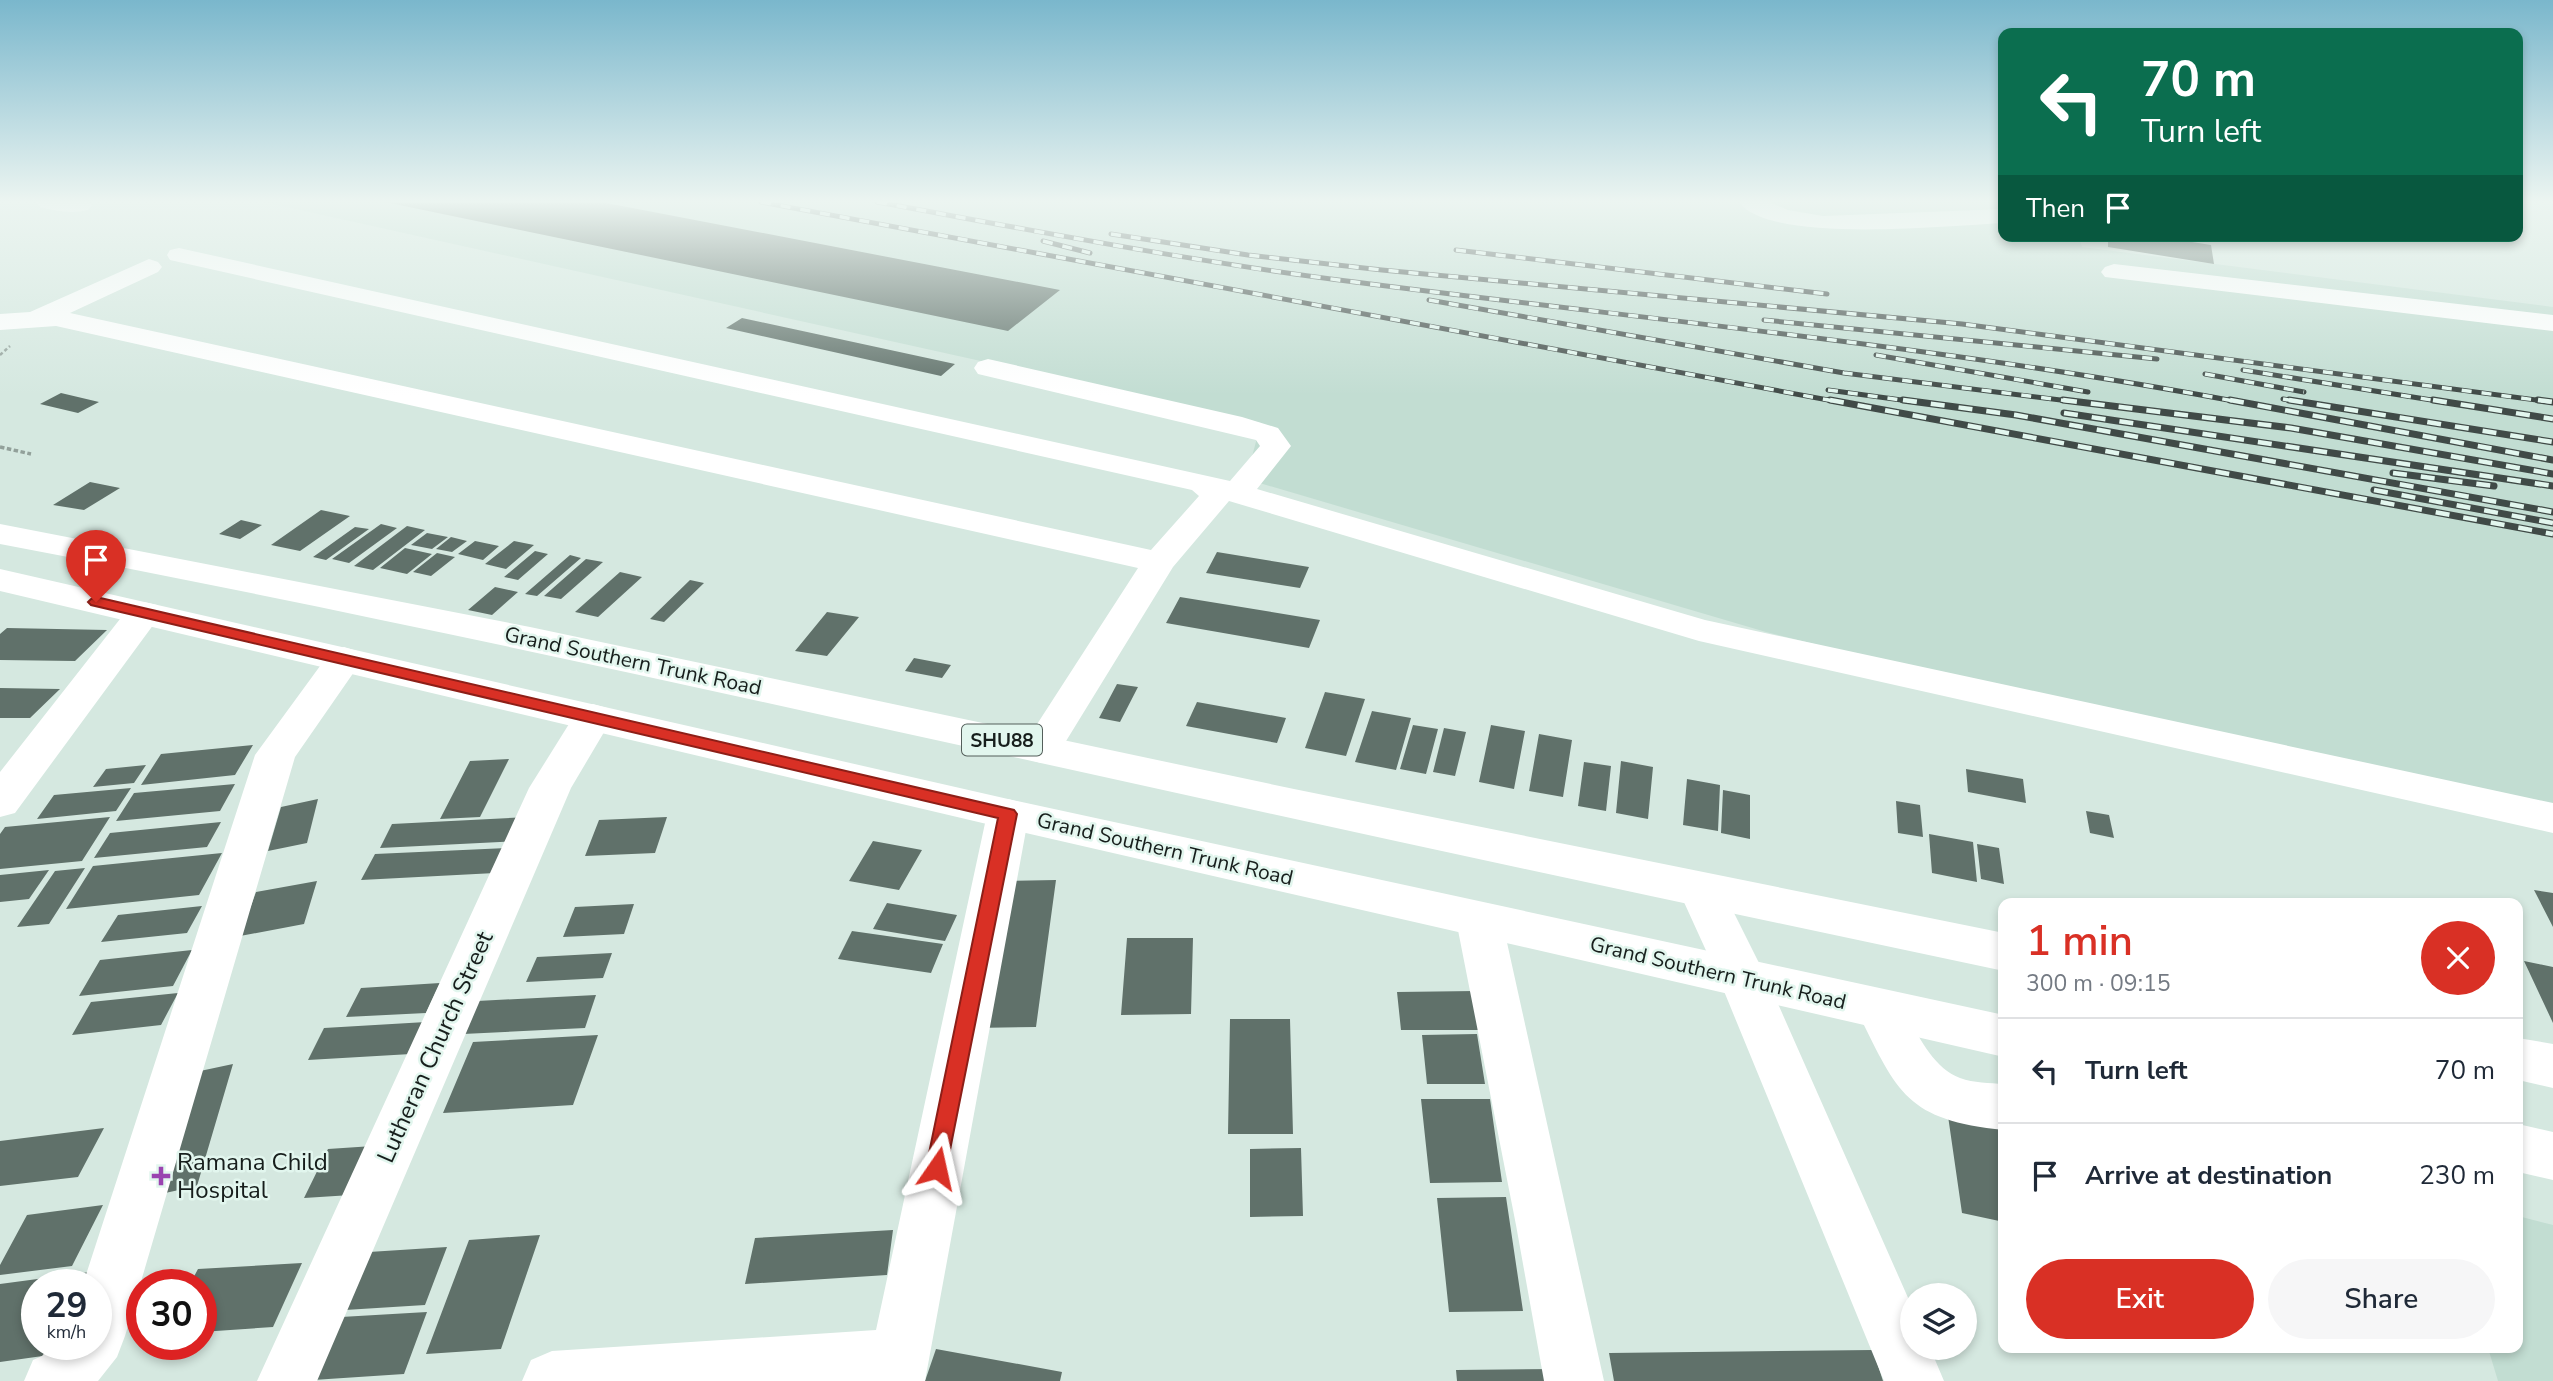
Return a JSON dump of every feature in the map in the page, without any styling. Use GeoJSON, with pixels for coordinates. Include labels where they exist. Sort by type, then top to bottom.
{"type":"FeatureCollection","features":[{"type":"Feature","properties":{"kind":"main road"},"geometry":{"type":"LineString","coordinates":[[230,266],[1220,488],[1699,630],[2553,817]]}},
{"type":"Feature","properties":{"kind":"main road"},"geometry":{"type":"LineString","coordinates":[[38,318],[149,267]]}},
{"type":"Feature","properties":{"kind":"main road"},"geometry":{"type":"LineString","coordinates":[[2114,272],[2553,323]]}},
{"type":"Feature","properties":{"kind":"main road"},"geometry":{"type":"LineString","coordinates":[[0,322],[56,318],[1159,562]]}},
{"type":"Feature","properties":{"kind":"main road"},"geometry":{"type":"LineString","coordinates":[[988,368],[1242,426],[1268,434],[1276,446],[1220,488],[1217,495],[1159,562],[1041,749]]}},
{"type":"Feature","properties":{"kind":"main road","name":"Grand Southern Trunk Road"},"geometry":{"type":"LineString","coordinates":[[0,534],[132,558],[629,659],[1700,890],[1998,951]]}},
{"type":"Feature","properties":{"kind":"main road","name":"Grand Southern Trunk Road"},"geometry":{"type":"LineString","coordinates":[[0,580],[1008,814],[1998,1035]]}},
{"type":"Feature","properties":{"kind":"main road"},"geometry":{"type":"LineString","coordinates":[[0,802],[144,612]]}},
{"type":"Feature","properties":{"kind":"main road"},"geometry":{"type":"LineString","coordinates":[[112,1284],[275,755],[344,659]]}},
{"type":"Feature","properties":{"kind":"main road","name":"Lutheran Church Street"},"geometry":{"type":"LineString","coordinates":[[287,1381],[550,788],[593,717]]}},
{"type":"Feature","properties":{"kind":"main road"},"geometry":{"type":"LineString","coordinates":[[552,1381],[897,1370],[1008,814]]}},
{"type":"Feature","properties":{"kind":"main road"},"geometry":{"type":"LineString","coordinates":[[1700,890],[1743,979],[1914,1381]]}},
{"type":"Feature","properties":{"kind":"main road"},"geometry":{"type":"LineString","coordinates":[[1479,920],[1544,1224],[1574,1381]]}},
{"type":"Feature","properties":{"kind":"main road"},"geometry":{"type":"LineString","coordinates":[[1880,1009],[1917,1075],[1936,1093],[1958,1103],[1998,1106]]}},
{"type":"Feature","properties":{"kind":"main road"},"geometry":{"type":"LineString","coordinates":[[2523,1060],[2553,1066]]}},
{"type":"Feature","properties":{"kind":"main road"},"geometry":{"type":"LineString","coordinates":[[2523,1149],[2553,1156]]}},
{"type":"Feature","properties":{"kind":"main road"},"geometry":{"type":"LineString","coordinates":[[54,1381],[63,1377],[77,1360]]}},
{"type":"Feature","properties":{"kind":"path"},"geometry":{"type":"LineString","coordinates":[[0,447],[31,454]]}},
{"type":"Feature","properties":{"kind":"shaded area"},"geometry":{"type":"Polygon","coordinates":[[[555,266],[2235,266],[2553,307],[2553,827],[1766,632],[1246,479],[1261,423],[555,266]]]}},
{"type":"Feature","properties":{"kind":"shaded area"},"geometry":{"type":"Polygon","coordinates":[[[2523,1217],[2553,1225],[2553,1381],[2498,1381],[2490,1353],[2523,1353],[2523,1217]]]}},
{"type":"Feature","properties":{"kind":"building"},"geometry":{"type":"Polygon","coordinates":[[[696,266],[937,266],[1060,290],[1008,331],[696,266]]]}},
{"type":"Feature","properties":{"kind":"building"},"geometry":{"type":"Polygon","coordinates":[[[742,318],[955,364],[941,376],[726,328],[742,318]]]}},
{"type":"Feature","properties":{"kind":"building"},"geometry":{"type":"Polygon","coordinates":[[[61,393],[99,402],[78,413],[40,404],[61,393]]]}},
{"type":"Feature","properties":{"kind":"building"},"geometry":{"type":"Polygon","coordinates":[[[90,482],[120,488],[84,510],[53,505],[90,482]]]}},
{"type":"Feature","properties":{"kind":"building"},"geometry":{"type":"Polygon","coordinates":[[[321,510],[350,516],[300,551],[271,545],[321,510]]]}},
{"type":"Feature","properties":{"kind":"building"},"geometry":{"type":"Polygon","coordinates":[[[241,520],[262,525],[240,539],[219,534],[241,520]]]}},
{"type":"Feature","properties":{"kind":"building"},"geometry":{"type":"Polygon","coordinates":[[[381,524],[397,528],[349,563],[332,559],[381,524]]]}},
{"type":"Feature","properties":{"kind":"building"},"geometry":{"type":"Polygon","coordinates":[[[407,526],[425,530],[373,570],[354,566],[407,526]]]}},
{"type":"Feature","properties":{"kind":"building"},"geometry":{"type":"Polygon","coordinates":[[[355,527],[369,529],[326,560],[313,557],[355,527]]]}},
{"type":"Feature","properties":{"kind":"building"},"geometry":{"type":"Polygon","coordinates":[[[427,533],[448,537],[432,549],[411,545],[427,533]]]}},
{"type":"Feature","properties":{"kind":"building"},"geometry":{"type":"Polygon","coordinates":[[[451,537],[467,541],[452,552],[436,549],[451,537]]]}},
{"type":"Feature","properties":{"kind":"building"},"geometry":{"type":"Polygon","coordinates":[[[475,541],[499,546],[483,560],[458,554],[475,541]]]}},
{"type":"Feature","properties":{"kind":"building"},"geometry":{"type":"Polygon","coordinates":[[[514,541],[534,545],[506,569],[485,564],[514,541]]]}},
{"type":"Feature","properties":{"kind":"building"},"geometry":{"type":"Polygon","coordinates":[[[405,548],[432,554],[407,574],[380,568],[405,548]]]}},
{"type":"Feature","properties":{"kind":"building"},"geometry":{"type":"Polygon","coordinates":[[[535,551],[548,554],[518,580],[504,577],[535,551]]]}},
{"type":"Feature","properties":{"kind":"building"},"geometry":{"type":"Polygon","coordinates":[[[1217,552],[1309,567],[1300,588],[1206,573],[1217,552]]]}},
{"type":"Feature","properties":{"kind":"building"},"geometry":{"type":"Polygon","coordinates":[[[437,553],[455,557],[431,576],[413,572],[437,553]]]}},
{"type":"Feature","properties":{"kind":"building"},"geometry":{"type":"Polygon","coordinates":[[[570,555],[581,558],[537,596],[525,594],[570,555]]]}},
{"type":"Feature","properties":{"kind":"building"},"geometry":{"type":"Polygon","coordinates":[[[586,559],[603,562],[561,599],[544,596],[586,559]]]}},
{"type":"Feature","properties":{"kind":"building"},"geometry":{"type":"Polygon","coordinates":[[[620,572],[642,577],[598,617],[575,612],[620,572]]]}},
{"type":"Feature","properties":{"kind":"building"},"geometry":{"type":"Polygon","coordinates":[[[690,580],[704,583],[664,622],[650,619],[690,580]]]}},
{"type":"Feature","properties":{"kind":"building"},"geometry":{"type":"Polygon","coordinates":[[[495,587],[518,592],[492,615],[468,610],[495,587]]]}},
{"type":"Feature","properties":{"kind":"building"},"geometry":{"type":"Polygon","coordinates":[[[1180,597],[1320,620],[1309,648],[1166,623],[1180,597]]]}},
{"type":"Feature","properties":{"kind":"building"},"geometry":{"type":"Polygon","coordinates":[[[827,612],[859,617],[827,656],[795,651],[827,612]]]}},
{"type":"Feature","properties":{"kind":"building"},"geometry":{"type":"Polygon","coordinates":[[[7,628],[107,630],[75,661],[0,660],[0,634],[7,628]]]}},
{"type":"Feature","properties":{"kind":"building"},"geometry":{"type":"Polygon","coordinates":[[[914,658],[951,665],[942,678],[905,671],[914,658]]]}},
{"type":"Feature","properties":{"kind":"building"},"geometry":{"type":"Polygon","coordinates":[[[1117,684],[1138,687],[1120,722],[1099,718],[1117,684]]]}},
{"type":"Feature","properties":{"kind":"building"},"geometry":{"type":"Polygon","coordinates":[[[0,688],[60,689],[30,718],[0,718],[0,688]]]}},
{"type":"Feature","properties":{"kind":"building"},"geometry":{"type":"Polygon","coordinates":[[[1325,692],[1365,699],[1346,756],[1305,748],[1325,692]]]}},
{"type":"Feature","properties":{"kind":"building"},"geometry":{"type":"Polygon","coordinates":[[[1197,702],[1286,718],[1277,743],[1186,726],[1197,702]]]}},
{"type":"Feature","properties":{"kind":"building"},"geometry":{"type":"Polygon","coordinates":[[[1372,711],[1411,718],[1396,770],[1355,762],[1372,711]]]}},
{"type":"Feature","properties":{"kind":"building"},"geometry":{"type":"Polygon","coordinates":[[[1413,725],[1438,729],[1426,774],[1400,769],[1413,725]]]}},
{"type":"Feature","properties":{"kind":"building"},"geometry":{"type":"Polygon","coordinates":[[[1491,725],[1525,731],[1514,789],[1479,782],[1491,725]]]}},
{"type":"Feature","properties":{"kind":"building"},"geometry":{"type":"Polygon","coordinates":[[[1444,728],[1466,732],[1455,776],[1433,772],[1444,728]]]}},
{"type":"Feature","properties":{"kind":"building"},"geometry":{"type":"Polygon","coordinates":[[[1539,734],[1572,740],[1563,797],[1529,791],[1539,734]]]}},
{"type":"Feature","properties":{"kind":"building"},"geometry":{"type":"Polygon","coordinates":[[[253,745],[235,775],[141,785],[161,754],[253,745]]]}},
{"type":"Feature","properties":{"kind":"building"},"geometry":{"type":"Polygon","coordinates":[[[509,759],[480,817],[440,819],[470,761],[509,759]]]}},
{"type":"Feature","properties":{"kind":"building"},"geometry":{"type":"Polygon","coordinates":[[[1621,761],[1653,767],[1648,819],[1616,813],[1621,761]]]}},
{"type":"Feature","properties":{"kind":"building"},"geometry":{"type":"Polygon","coordinates":[[[1584,762],[1611,766],[1606,811],[1578,806],[1584,762]]]}},
{"type":"Feature","properties":{"kind":"building"},"geometry":{"type":"Polygon","coordinates":[[[146,765],[134,783],[93,787],[106,769],[146,765]]]}},
{"type":"Feature","properties":{"kind":"building"},"geometry":{"type":"Polygon","coordinates":[[[1966,769],[2023,779],[2026,803],[1968,792],[1966,769]]]}},
{"type":"Feature","properties":{"kind":"building"},"geometry":{"type":"Polygon","coordinates":[[[1687,779],[1720,785],[1718,831],[1683,825],[1687,779]]]}},
{"type":"Feature","properties":{"kind":"building"},"geometry":{"type":"Polygon","coordinates":[[[235,784],[220,811],[116,821],[134,793],[235,784]]]}},
{"type":"Feature","properties":{"kind":"building"},"geometry":{"type":"Polygon","coordinates":[[[131,788],[116,811],[37,819],[54,795],[131,788]]]}},
{"type":"Feature","properties":{"kind":"building"},"geometry":{"type":"Polygon","coordinates":[[[1723,790],[1750,795],[1750,839],[1721,833],[1723,790]]]}},
{"type":"Feature","properties":{"kind":"building"},"geometry":{"type":"Polygon","coordinates":[[[318,799],[307,843],[268,851],[281,807],[318,799]]]}},
{"type":"Feature","properties":{"kind":"building"},"geometry":{"type":"Polygon","coordinates":[[[1896,801],[1920,805],[1923,837],[1898,833],[1896,801]]]}},
{"type":"Feature","properties":{"kind":"building"},"geometry":{"type":"Polygon","coordinates":[[[2086,811],[2109,815],[2114,838],[2090,833],[2086,811]]]}},
{"type":"Feature","properties":{"kind":"building"},"geometry":{"type":"Polygon","coordinates":[[[110,817],[82,861],[0,869],[0,834],[5,827],[110,817]]]}},
{"type":"Feature","properties":{"kind":"building"},"geometry":{"type":"Polygon","coordinates":[[[528,817],[518,841],[380,848],[392,824],[528,817]]]}},
{"type":"Feature","properties":{"kind":"building"},"geometry":{"type":"Polygon","coordinates":[[[667,817],[655,853],[585,856],[599,820],[667,817]]]}},
{"type":"Feature","properties":{"kind":"building"},"geometry":{"type":"Polygon","coordinates":[[[221,822],[207,847],[94,858],[110,833],[221,822]]]}},
{"type":"Feature","properties":{"kind":"building"},"geometry":{"type":"Polygon","coordinates":[[[1929,834],[1973,842],[1977,882],[1932,873],[1929,834]]]}},
{"type":"Feature","properties":{"kind":"building"},"geometry":{"type":"Polygon","coordinates":[[[873,841],[922,850],[899,890],[849,881],[873,841]]]}},
{"type":"Feature","properties":{"kind":"building"},"geometry":{"type":"Polygon","coordinates":[[[1977,844],[1999,848],[2004,884],[1981,879],[1977,844]]]}},
{"type":"Feature","properties":{"kind":"building"},"geometry":{"type":"Polygon","coordinates":[[[507,848],[495,873],[361,880],[375,854],[507,848]]]}},
{"type":"Feature","properties":{"kind":"building"},"geometry":{"type":"Polygon","coordinates":[[[222,853],[199,895],[66,909],[93,866],[222,853]]]}},
{"type":"Feature","properties":{"kind":"building"},"geometry":{"type":"Polygon","coordinates":[[[85,868],[49,924],[17,927],[55,871],[85,868]]]}},
{"type":"Feature","properties":{"kind":"building"},"geometry":{"type":"Polygon","coordinates":[[[49,870],[29,899],[0,902],[0,875],[49,870]]]}},
{"type":"Feature","properties":{"kind":"building"},"geometry":{"type":"Polygon","coordinates":[[[1056,880],[1036,1027],[973,1028],[998,881],[1056,880]]]}},
{"type":"Feature","properties":{"kind":"building"},"geometry":{"type":"Polygon","coordinates":[[[317,881],[304,924],[240,936],[256,892],[317,881]]]}},
{"type":"Feature","properties":{"kind":"building"},"geometry":{"type":"Polygon","coordinates":[[[2534,890],[2553,893],[2553,927],[2534,890]]]}},
{"type":"Feature","properties":{"kind":"building"},"geometry":{"type":"Polygon","coordinates":[[[887,903],[957,915],[945,941],[873,929],[887,903]]]}},
{"type":"Feature","properties":{"kind":"building"},"geometry":{"type":"Polygon","coordinates":[[[634,904],[624,934],[563,937],[575,907],[634,904]]]}},
{"type":"Feature","properties":{"kind":"building"},"geometry":{"type":"Polygon","coordinates":[[[202,906],[187,933],[101,942],[118,915],[202,906]]]}},
{"type":"Feature","properties":{"kind":"building"},"geometry":{"type":"Polygon","coordinates":[[[852,931],[943,944],[931,973],[838,959],[852,931]]]}},
{"type":"Feature","properties":{"kind":"building"},"geometry":{"type":"Polygon","coordinates":[[[1127,938],[1193,938],[1191,1014],[1121,1015],[1127,938]]]}},
{"type":"Feature","properties":{"kind":"building"},"geometry":{"type":"Polygon","coordinates":[[[192,950],[173,986],[79,996],[100,960],[192,950]]]}},
{"type":"Feature","properties":{"kind":"building"},"geometry":{"type":"Polygon","coordinates":[[[612,953],[603,978],[526,982],[537,957],[612,953]]]}},
{"type":"Feature","properties":{"kind":"building"},"geometry":{"type":"Polygon","coordinates":[[[2524,961],[2553,967],[2553,1023],[2524,961]]]}},
{"type":"Feature","properties":{"kind":"building"},"geometry":{"type":"Polygon","coordinates":[[[440,983],[426,1013],[346,1017],[361,988],[440,983]]]}},
{"type":"Feature","properties":{"kind":"building"},"geometry":{"type":"Polygon","coordinates":[[[1475,991],[1481,1030],[1401,1030],[1397,992],[1475,991]]]}},
{"type":"Feature","properties":{"kind":"building"},"geometry":{"type":"Polygon","coordinates":[[[178,993],[161,1025],[72,1035],[91,1002],[178,993]]]}},
{"type":"Feature","properties":{"kind":"building"},"geometry":{"type":"Polygon","coordinates":[[[596,995],[585,1028],[463,1034],[477,1001],[596,995]]]}},
{"type":"Feature","properties":{"kind":"building"},"geometry":{"type":"Polygon","coordinates":[[[1230,1019],[1290,1019],[1293,1134],[1228,1134],[1230,1019]]]}},
{"type":"Feature","properties":{"kind":"building"},"geometry":{"type":"Polygon","coordinates":[[[426,1022],[411,1054],[308,1060],[324,1028],[426,1022]]]}},
{"type":"Feature","properties":{"kind":"building"},"geometry":{"type":"Polygon","coordinates":[[[1477,1034],[1485,1084],[1427,1084],[1422,1035],[1477,1034]]]}},
{"type":"Feature","properties":{"kind":"building"},"geometry":{"type":"Polygon","coordinates":[[[598,1035],[573,1105],[443,1113],[473,1042],[598,1035]]]}},
{"type":"Feature","properties":{"kind":"building"},"geometry":{"type":"Polygon","coordinates":[[[233,1064],[197,1186],[147,1197],[186,1074],[233,1064]]]}},
{"type":"Feature","properties":{"kind":"building"},"geometry":{"type":"Polygon","coordinates":[[[1421,1099],[1490,1099],[1502,1182],[1430,1183],[1421,1099]]]}},
{"type":"Feature","properties":{"kind":"building"},"geometry":{"type":"Polygon","coordinates":[[[1947,1109],[1998,1119],[1998,1221],[1962,1213],[1947,1109]]]}},
{"type":"Feature","properties":{"kind":"building"},"geometry":{"type":"Polygon","coordinates":[[[104,1128],[78,1177],[0,1186],[0,1141],[104,1128]]]}},
{"type":"Feature","properties":{"kind":"building"},"geometry":{"type":"Polygon","coordinates":[[[373,1146],[351,1195],[304,1198],[328,1149],[373,1146]]]}},
{"type":"Feature","properties":{"kind":"building"},"geometry":{"type":"Polygon","coordinates":[[[1301,1148],[1303,1216],[1250,1217],[1250,1149],[1301,1148]]]}},
{"type":"Feature","properties":{"kind":"building"},"geometry":{"type":"Polygon","coordinates":[[[1506,1197],[1523,1311],[1449,1312],[1437,1198],[1506,1197]]]}},
{"type":"Feature","properties":{"kind":"building"},"geometry":{"type":"Polygon","coordinates":[[[103,1205],[72,1266],[21,1269],[21,1272],[0,1275],[0,1265],[27,1215],[103,1205]]]}},
{"type":"Feature","properties":{"kind":"building"},"geometry":{"type":"Polygon","coordinates":[[[893,1230],[887,1275],[745,1284],[755,1238],[893,1230]]]}},
{"type":"Feature","properties":{"kind":"building"},"geometry":{"type":"Polygon","coordinates":[[[540,1235],[501,1349],[426,1354],[469,1240],[540,1235]]]}},
{"type":"Feature","properties":{"kind":"building"},"geometry":{"type":"Polygon","coordinates":[[[447,1247],[425,1305],[345,1310],[369,1252],[447,1247]]]}},
{"type":"Feature","properties":{"kind":"building"},"geometry":{"type":"Polygon","coordinates":[[[302,1263],[273,1327],[217,1331],[217,1269],[198,1269],[302,1263]]]}},
{"type":"Feature","properties":{"kind":"building"},"geometry":{"type":"Polygon","coordinates":[[[21,1281],[21,1359],[0,1362],[0,1284],[21,1281]]]}},
{"type":"Feature","properties":{"kind":"building"},"geometry":{"type":"Polygon","coordinates":[[[427,1312],[404,1374],[313,1380],[341,1317],[427,1312]]]}},
{"type":"Feature","properties":{"kind":"building"},"geometry":{"type":"Polygon","coordinates":[[[936,1349],[1062,1372],[1060,1381],[925,1381],[936,1349]]]}},
{"type":"Feature","properties":{"kind":"building"},"geometry":{"type":"Polygon","coordinates":[[[1873,1350],[1883,1381],[1614,1381],[1609,1353],[1873,1350]]]}},
{"type":"Feature","properties":{"kind":"building"},"geometry":{"type":"Polygon","coordinates":[[[1556,1369],[1558,1381],[1457,1381],[1456,1370],[1556,1369]]]}},
{"type":"Feature","properties":{"kind":"railway"},"geometry":{"type":"LineString","coordinates":[[1108,266],[1839,402]]}},
{"type":"Feature","properties":{"kind":"railway"},"geometry":{"type":"LineString","coordinates":[[1245,266],[2019,365],[2239,402]]}},
{"type":"Feature","properties":{"kind":"railway"},"geometry":{"type":"LineString","coordinates":[[1350,266],[1962,324],[2551,402]]}},
{"type":"Feature","properties":{"kind":"railway"},"geometry":{"type":"LineString","coordinates":[[1595,266],[1827,294]]}},
{"type":"Feature","properties":{"kind":"railway"},"geometry":{"type":"LineString","coordinates":[[1429,300],[1844,373],[2077,402]]}},
{"type":"Feature","properties":{"kind":"railway"},"geometry":{"type":"LineString","coordinates":[[1764,320],[2157,359]]}},
{"type":"Feature","properties":{"kind":"railway"},"geometry":{"type":"LineString","coordinates":[[1876,355],[2088,392]]}},
{"type":"Feature","properties":{"kind":"railway"},"geometry":{"type":"LineString","coordinates":[[2243,370],[2444,402]]}},
{"type":"Feature","properties":{"kind":"railway"},"geometry":{"type":"LineString","coordinates":[[2205,374],[2304,392]]}},
{"type":"Feature","properties":{"kind":"railway"},"geometry":{"type":"LineString","coordinates":[[1828,390],[1916,402]]}},
{"type":"Feature","properties":{"kind":"railway"},"geometry":{"type":"LineString","coordinates":[[2283,399],[2300,402]]}},
{"type":"Feature","properties":{"kind":"railway"},"geometry":{"type":"LineString","coordinates":[[1830,400],[2553,534]]}},
{"type":"Feature","properties":{"kind":"railway"},"geometry":{"type":"LineString","coordinates":[[1903,400],[2016,415],[2553,512]]}},
{"type":"Feature","properties":{"kind":"railway"},"geometry":{"type":"LineString","coordinates":[[2063,400],[2291,428],[2553,474]]}},
{"type":"Feature","properties":{"kind":"railway"},"geometry":{"type":"LineString","coordinates":[[2230,400],[2553,460]]}},
{"type":"Feature","properties":{"kind":"railway"},"geometry":{"type":"LineString","coordinates":[[2289,400],[2553,442]]}},
{"type":"Feature","properties":{"kind":"railway"},"geometry":{"type":"LineString","coordinates":[[2433,400],[2553,419]]}},
{"type":"Feature","properties":{"kind":"railway"},"geometry":{"type":"LineString","coordinates":[[2538,400],[2553,402]]}},
{"type":"Feature","properties":{"kind":"railway"},"geometry":{"type":"LineString","coordinates":[[2064,413],[2553,486]]}},
{"type":"Feature","properties":{"kind":"railway"},"geometry":{"type":"LineString","coordinates":[[2393,473],[2494,486]]}},
{"type":"Feature","properties":{"kind":"railway"},"geometry":{"type":"LineString","coordinates":[[2374,490],[2553,523]]}},
{"type":"Feature","properties":{"kind":"place","name":"Ramana Child Hospital"},"geometry":{"type":"Point","coordinates":[161,1176]}},
{"type":"Feature","properties":{"kind":"route"},"geometry":{"type":"LineString","coordinates":[[96,602],[1008,814],[937,1168]]}}]}
